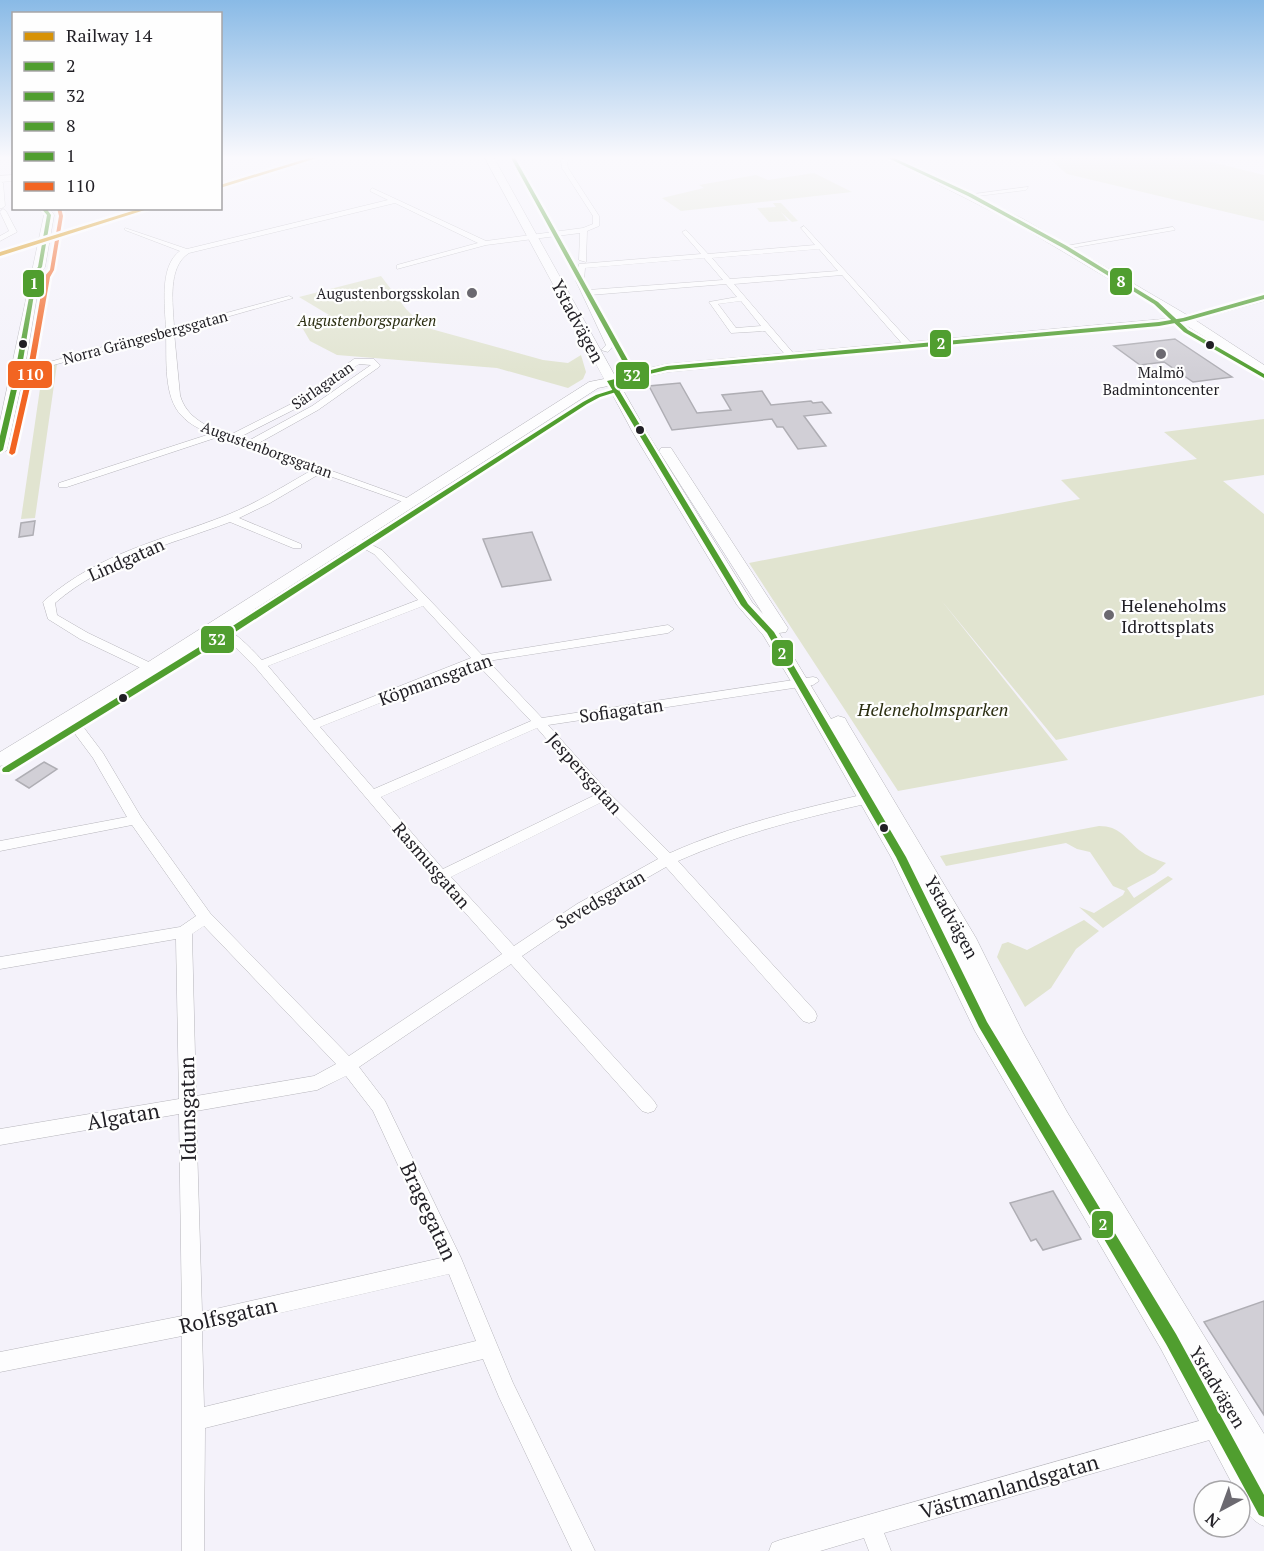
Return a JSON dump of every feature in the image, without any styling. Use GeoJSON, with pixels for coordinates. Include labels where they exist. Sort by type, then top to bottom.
{"type":"FeatureCollection","features":[{"type":"Feature","properties":{"kind":"main road"},"geometry":{"type":"LineString","coordinates":[[0,450],[18,372],[36,271],[31,267],[37,230]]}},
{"type":"Feature","properties":{"kind":"main road","name":"Ystadvägen"},"geometry":{"type":"LineString","coordinates":[[534,230],[605,350],[615,379]]}},
{"type":"Feature","properties":{"kind":"main road","name":"Ystadvägen"},"geometry":{"type":"LineString","coordinates":[[534,230],[615,379],[745,605],[770,632],[807,682],[874,797],[983,1024],[1171,1339],[1229,1424],[1264,1463]]}},
{"type":"Feature","properties":{"kind":"main road"},"geometry":{"type":"LineString","coordinates":[[1035,230],[1156,303],[1209,345],[1264,376]]}},
{"type":"Feature","properties":{"kind":"main road"},"geometry":{"type":"LineString","coordinates":[[0,760],[151,668],[413,502],[579,393],[615,379],[667,368],[1179,321],[1264,297]]}},
{"type":"Feature","properties":{"kind":"main road"},"geometry":{"type":"LineString","coordinates":[[1179,321],[1264,370]]}},
{"type":"Feature","properties":{"kind":"main road","name":"Norra Grängesbergsgatan"},"geometry":{"type":"LineString","coordinates":[[0,376],[18,372]]}},
{"type":"Feature","properties":{"kind":"main road","name":"Ystadvägen"},"geometry":{"type":"LineString","coordinates":[[1229,1424],[1264,1510]]}},
{"type":"Feature","properties":{"kind":"street"},"geometry":{"type":"LineString","coordinates":[[0,239],[12,230]]}},
{"type":"Feature","properties":{"kind":"street"},"geometry":{"type":"LineString","coordinates":[[133,230],[186,251],[269,230]]}},
{"type":"Feature","properties":{"kind":"street"},"geometry":{"type":"LineString","coordinates":[[458,230],[485,243]]}},
{"type":"Feature","properties":{"kind":"street"},"geometry":{"type":"LineString","coordinates":[[400,267],[485,243],[581,230]]}},
{"type":"Feature","properties":{"kind":"street","name":"Ystadvägen"},"geometry":{"type":"LineString","coordinates":[[584,230],[580,281],[610,345],[605,350]]}},
{"type":"Feature","properties":{"kind":"street"},"geometry":{"type":"LineString","coordinates":[[806,230],[909,346]]}},
{"type":"Feature","properties":{"kind":"street"},"geometry":{"type":"LineString","coordinates":[[1065,247],[1166,230]]}},
{"type":"Feature","properties":{"kind":"street"},"geometry":{"type":"LineString","coordinates":[[686,232],[791,356]]}},
{"type":"Feature","properties":{"kind":"street"},"geometry":{"type":"LineString","coordinates":[[583,263],[820,247]]}},
{"type":"Feature","properties":{"kind":"street","name":"Augustenborgsgatan"},"geometry":{"type":"LineString","coordinates":[[186,251],[177,257],[171,267],[170,330],[174,396],[179,407],[190,420],[218,434],[413,502]]}},
{"type":"Feature","properties":{"kind":"street"},"geometry":{"type":"LineString","coordinates":[[585,293],[844,273]]}},
{"type":"Feature","properties":{"kind":"street","name":"Norra Grängesbergsgatan"},"geometry":{"type":"LineString","coordinates":[[18,372],[289,298]]}},
{"type":"Feature","properties":{"kind":"street"},"geometry":{"type":"LineString","coordinates":[[742,298],[713,302],[734,331],[767,328]]}},
{"type":"Feature","properties":{"kind":"street","name":"Särlagatan"},"geometry":{"type":"LineString","coordinates":[[231,438],[298,404],[357,361],[371,362],[376,365],[315,408],[249,445]]}},
{"type":"Feature","properties":{"kind":"street"},"geometry":{"type":"LineString","coordinates":[[63,484],[218,434]]}},
{"type":"Feature","properties":{"kind":"street","name":"Lindgatan"},"geometry":{"type":"LineString","coordinates":[[151,668],[52,617],[49,602],[59,592],[121,557],[230,518],[321,470]]}},
{"type":"Feature","properties":{"kind":"street"},"geometry":{"type":"LineString","coordinates":[[230,518],[297,546]]}},
{"type":"Feature","properties":{"kind":"street","name":"Jespersgatan"},"geometry":{"type":"LineString","coordinates":[[354,539],[378,552],[539,722],[604,796],[668,860],[809,1016]]}},
{"type":"Feature","properties":{"kind":"street"},"geometry":{"type":"LineString","coordinates":[[260,665],[424,602]]}},
{"type":"Feature","properties":{"kind":"street","name":"Rasmusgatan"},"geometry":{"type":"LineString","coordinates":[[214,628],[236,640],[260,665],[441,876],[648,1106]]}},
{"type":"Feature","properties":{"kind":"street","name":"Köpmansgatan"},"geometry":{"type":"LineString","coordinates":[[313,725],[479,659],[668,629]]}},
{"type":"Feature","properties":{"kind":"street","name":"Sofiagatan"},"geometry":{"type":"LineString","coordinates":[[372,795],[539,722],[807,682]]}},
{"type":"Feature","properties":{"kind":"street"},"geometry":{"type":"LineString","coordinates":[[0,963],[184,932],[205,917],[136,820],[98,756],[69,719]]}},
{"type":"Feature","properties":{"kind":"street"},"geometry":{"type":"LineString","coordinates":[[441,876],[604,796]]}},
{"type":"Feature","properties":{"kind":"street","name":"Sevedsgatan"},"geometry":{"type":"LineString","coordinates":[[348,1066],[582,908],[668,860],[699,846],[779,819],[874,797]]}},
{"type":"Feature","properties":{"kind":"street"},"geometry":{"type":"LineString","coordinates":[[0,846],[136,820]]}},
{"type":"Feature","properties":{"kind":"street","name":"Bragegatan"},"geometry":{"type":"LineString","coordinates":[[205,917],[348,1066],[379,1106],[454,1264],[506,1390],[584,1551]]}},
{"type":"Feature","properties":{"kind":"street","name":"Idunsgatan"},"geometry":{"type":"LineString","coordinates":[[184,932],[194,1420],[193,1551]]}},
{"type":"Feature","properties":{"kind":"street","name":"Algatan"},"geometry":{"type":"LineString","coordinates":[[0,1137],[317,1083],[348,1066]]}},
{"type":"Feature","properties":{"kind":"street","name":"Rolfsgatan"},"geometry":{"type":"LineString","coordinates":[[0,1362],[192,1324],[454,1264]]}},
{"type":"Feature","properties":{"kind":"street"},"geometry":{"type":"LineString","coordinates":[[194,1420],[489,1348]]}},
{"type":"Feature","properties":{"kind":"street","name":"Västmanlandsgatan"},"geometry":{"type":"LineString","coordinates":[[780,1551],[1229,1424]]}},
{"type":"Feature","properties":{"kind":"street"},"geometry":{"type":"LineString","coordinates":[[870,1526],[880,1551]]}},
{"type":"Feature","properties":{"kind":"green space","name":"Augustenborgsparken"},"geometry":{"type":"Polygon","coordinates":[[[381,276],[406,309],[424,327],[543,360],[568,363],[581,355],[586,372],[583,379],[568,388],[497,368],[337,355],[310,341],[300,324],[329,315],[299,297],[381,276]]]}},
{"type":"Feature","properties":{"kind":"green space"},"geometry":{"type":"Polygon","coordinates":[[[57,364],[35,518],[21,519],[43,368],[57,364]]]}},
{"type":"Feature","properties":{"kind":"green space","name":"Heleneholms Idrottsplats"},"geometry":{"type":"Polygon","coordinates":[[[1264,419],[1264,475],[1223,481],[1264,514],[1264,695],[1056,740],[941,600],[1068,760],[898,791],[749,563],[1080,499],[1061,480],[1197,459],[1164,432],[1264,419]]]}},
{"type":"Feature","properties":{"kind":"green space"},"geometry":{"type":"Polygon","coordinates":[[[1099,826],[1117,830],[1139,850],[1166,863],[1155,873],[1127,888],[1134,898],[1168,876],[1173,879],[1103,928],[1079,907],[1094,913],[1123,895],[1125,891],[1113,886],[1090,852],[1066,843],[946,866],[940,856],[1099,826]]]}},
{"type":"Feature","properties":{"kind":"green space"},"geometry":{"type":"Polygon","coordinates":[[[1084,920],[1099,931],[1076,949],[1051,988],[1025,1007],[997,957],[1002,944],[1008,942],[1027,950],[1084,920]]]}},
{"type":"Feature","properties":{"kind":"building","name":"Malmö Badmintoncenter"},"geometry":{"type":"Polygon","coordinates":[[[1175,339],[1232,377],[1193,382],[1164,362],[1140,365],[1114,346],[1175,339]]]}},
{"type":"Feature","properties":{"kind":"building"},"geometry":{"type":"Polygon","coordinates":[[[680,383],[697,413],[731,410],[722,395],[762,391],[771,405],[822,402],[831,413],[804,416],[826,446],[798,449],[783,427],[777,427],[772,419],[672,430],[649,386],[680,383]]]}},
{"type":"Feature","properties":{"kind":"building"},"geometry":{"type":"Polygon","coordinates":[[[35,521],[33,535],[19,537],[21,523],[35,521]]]}},
{"type":"Feature","properties":{"kind":"building"},"geometry":{"type":"Polygon","coordinates":[[[532,532],[551,580],[502,587],[483,539],[532,532]]]}},
{"type":"Feature","properties":{"kind":"building"},"geometry":{"type":"Polygon","coordinates":[[[44,762],[57,769],[29,788],[16,780],[44,762]]]}},
{"type":"Feature","properties":{"kind":"building"},"geometry":{"type":"Polygon","coordinates":[[[1053,1191],[1081,1239],[1043,1250],[1036,1239],[1031,1241],[1010,1203],[1053,1191]]]}},
{"type":"Feature","properties":{"kind":"building"},"geometry":{"type":"Polygon","coordinates":[[[1264,1301],[1264,1415],[1204,1322],[1264,1301]]]}},
{"type":"Feature","properties":{"kind":"railway"},"geometry":{"type":"LineString","coordinates":[[0,252],[71,230]]}},
{"type":"Feature","properties":{"kind":"rail line","name":"14"},"geometry":{"type":"LineString","coordinates":[[0,254],[77,230]]}},
{"type":"Feature","properties":{"kind":"transit line","name":"1"},"geometry":{"type":"LineString","coordinates":[[0,450],[46,230]]}},
{"type":"Feature","properties":{"kind":"transit line","name":"110"},"geometry":{"type":"LineString","coordinates":[[12,453],[30,374],[47,277],[52,270],[59,230]]}},
{"type":"Feature","properties":{"kind":"transit line","name":"32"},"geometry":{"type":"LineString","coordinates":[[6,770],[220,638],[585,403],[598,396],[630,386],[633,380],[632,373],[553,230]]}},
{"type":"Feature","properties":{"kind":"transit line","name":"8"},"geometry":{"type":"LineString","coordinates":[[1035,230],[1156,303],[1186,331],[1264,376]]}},
{"type":"Feature","properties":{"kind":"transit line","name":"2"},"geometry":{"type":"LineString","coordinates":[[1264,297],[1184,320],[1159,324],[667,368],[610,381],[745,605],[770,632],[901,857],[983,1024],[1171,1339],[1264,1510]]}},
{"type":"Feature","properties":{"kind":"place","name":"Augustenborgsskolan"},"geometry":{"type":"Point","coordinates":[472,293]}},
{"type":"Feature","properties":{"kind":"place","name":"Malmö Badmintoncenter"},"geometry":{"type":"Point","coordinates":[1161,354]}},
{"type":"Feature","properties":{"kind":"place","name":"Heleneholms Idrottsplats"},"geometry":{"type":"Point","coordinates":[1109,615]}},
{"type":"Feature","properties":{"kind":"park label","name":"Heleneholmsparken"},"geometry":{"type":"Point","coordinates":[933,709]}}]}
